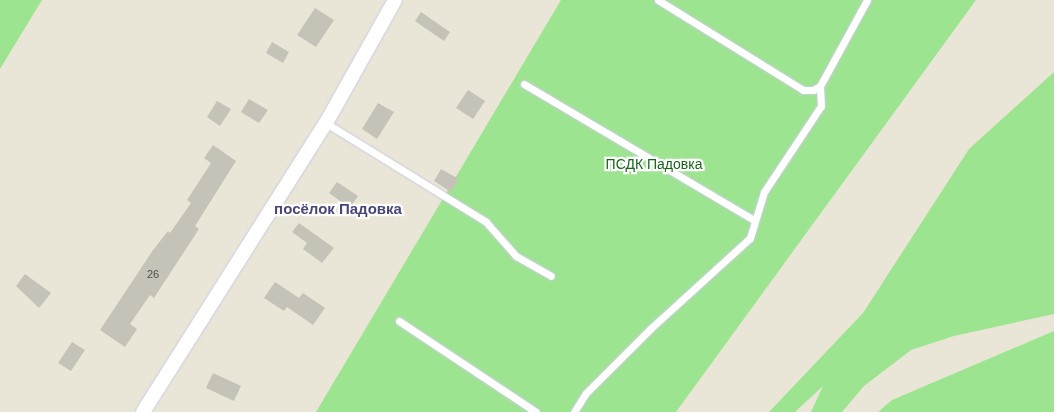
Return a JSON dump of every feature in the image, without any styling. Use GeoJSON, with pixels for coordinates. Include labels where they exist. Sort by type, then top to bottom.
{"type":"FeatureCollection","features":[{"type":"Feature","properties":{"kind":"street"},"geometry":{"type":"LineString","coordinates":[[143,412],[326,123],[395,0]]}},
{"type":"Feature","properties":{"kind":"lane"},"geometry":{"type":"LineString","coordinates":[[658,0],[803,90],[813,90],[820,86],[868,0]]}},
{"type":"Feature","properties":{"kind":"lane"},"geometry":{"type":"LineString","coordinates":[[524,84],[754,220]]}},
{"type":"Feature","properties":{"kind":"lane"},"geometry":{"type":"LineString","coordinates":[[574,412],[586,393],[644,336],[750,238],[764,192],[821,106],[820,86]]}},
{"type":"Feature","properties":{"kind":"lane"},"geometry":{"type":"LineString","coordinates":[[326,123],[486,222],[516,256],[551,276]]}},
{"type":"Feature","properties":{"kind":"lane"},"geometry":{"type":"LineString","coordinates":[[399,322],[536,412]]}},
{"type":"Feature","properties":{"kind":"green space"},"geometry":{"type":"Polygon","coordinates":[[[0,0],[42,0],[0,69],[0,0]]]}},
{"type":"Feature","properties":{"kind":"green space","name":"ПСДК Падовка"},"geometry":{"type":"Polygon","coordinates":[[[561,0],[976,0],[676,412],[316,412],[561,0]]]}},
{"type":"Feature","properties":{"kind":"green space"},"geometry":{"type":"Polygon","coordinates":[[[1054,72],[1054,314],[954,336],[911,350],[864,386],[842,412],[811,412],[823,386],[795,412],[769,412],[863,313],[969,149],[1054,72]]]}},
{"type":"Feature","properties":{"kind":"green space"},"geometry":{"type":"Polygon","coordinates":[[[1054,331],[1054,412],[878,412],[892,400],[1054,331]]]}},
{"type":"Feature","properties":{"kind":"building"},"geometry":{"type":"Polygon","coordinates":[[[315,8],[334,20],[316,47],[297,35],[315,8]]]}},
{"type":"Feature","properties":{"kind":"building"},"geometry":{"type":"Polygon","coordinates":[[[421,12],[450,32],[444,41],[415,21],[421,12]]]}},
{"type":"Feature","properties":{"kind":"building"},"geometry":{"type":"Polygon","coordinates":[[[272,42],[289,52],[283,63],[266,53],[272,42]]]}},
{"type":"Feature","properties":{"kind":"building"},"geometry":{"type":"Polygon","coordinates":[[[468,90],[485,101],[473,119],[456,108],[468,90]]]}},
{"type":"Feature","properties":{"kind":"building"},"geometry":{"type":"Polygon","coordinates":[[[249,99],[268,110],[259,123],[241,112],[249,99]]]}},
{"type":"Feature","properties":{"kind":"building"},"geometry":{"type":"Polygon","coordinates":[[[217,101],[231,109],[220,126],[207,117],[217,101]]]}},
{"type":"Feature","properties":{"kind":"building"},"geometry":{"type":"Polygon","coordinates":[[[378,103],[394,112],[377,139],[362,129],[378,103]]]}},
{"type":"Feature","properties":{"kind":"building"},"geometry":{"type":"Polygon","coordinates":[[[213,145],[236,161],[195,226],[199,229],[154,298],[150,295],[130,324],[137,329],[125,347],[100,330],[153,250],[168,231],[170,233],[191,203],[187,200],[211,163],[204,158],[213,145]]]}},
{"type":"Feature","properties":{"kind":"building"},"geometry":{"type":"Polygon","coordinates":[[[441,169],[459,179],[451,192],[434,181],[441,169]]]}},
{"type":"Feature","properties":{"kind":"building"},"geometry":{"type":"Polygon","coordinates":[[[337,182],[358,196],[350,208],[329,193],[337,182]]]}},
{"type":"Feature","properties":{"kind":"building"},"geometry":{"type":"Polygon","coordinates":[[[299,223],[334,248],[322,263],[303,249],[307,243],[292,232],[299,223]]]}},
{"type":"Feature","properties":{"kind":"building"},"geometry":{"type":"Polygon","coordinates":[[[25,274],[51,293],[39,308],[16,286],[25,274]]]}},
{"type":"Feature","properties":{"kind":"building"},"geometry":{"type":"Polygon","coordinates":[[[275,282],[299,298],[303,293],[325,308],[313,325],[287,307],[284,311],[264,298],[275,282]]]}},
{"type":"Feature","properties":{"kind":"building"},"geometry":{"type":"Polygon","coordinates":[[[72,342],[85,350],[71,371],[58,363],[72,342]]]}},
{"type":"Feature","properties":{"kind":"building"},"geometry":{"type":"Polygon","coordinates":[[[213,373],[241,386],[234,401],[206,388],[213,373]]]}},
{"type":"Feature","properties":{"kind":"district","name":"посёлок Падовка"},"geometry":{"type":"Point","coordinates":[338,209]}}]}
